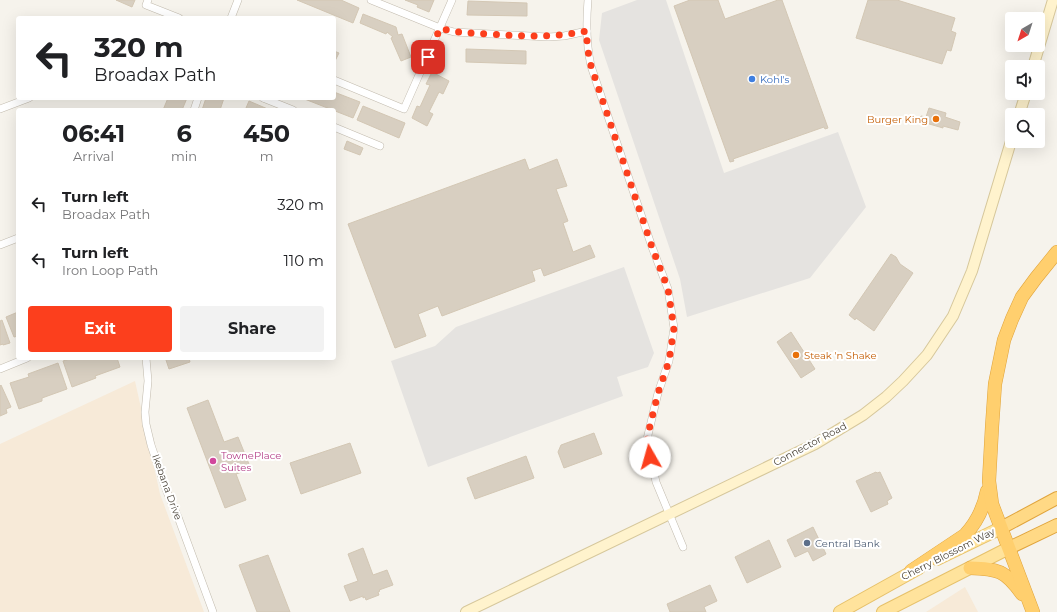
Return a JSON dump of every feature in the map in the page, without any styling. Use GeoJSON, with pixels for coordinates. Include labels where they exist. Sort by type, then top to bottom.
{"type":"FeatureCollection","features":[{"type":"Feature","properties":{"kind":"highway"},"geometry":{"type":"LineString","coordinates":[[1032,609],[992,504],[990,481],[995,384],[1004,340],[1022,297],[1057,252]]}},
{"type":"Feature","properties":{"kind":"highway"},"geometry":{"type":"LineString","coordinates":[[912,571],[965,535],[983,506],[990,481]]}},
{"type":"Feature","properties":{"kind":"highway","name":"Cherry Blossom Way"},"geometry":{"type":"LineString","coordinates":[[1001,528],[1057,498]]}},
{"type":"Feature","properties":{"kind":"highway"},"geometry":{"type":"LineString","coordinates":[[1009,548],[1057,525]]}},
{"type":"Feature","properties":{"kind":"highway"},"geometry":{"type":"LineString","coordinates":[[970,568],[991,569],[1000,572],[1011,579],[1032,609]]}},
{"type":"Feature","properties":{"kind":"main road"},"geometry":{"type":"LineString","coordinates":[[1035,60],[1053,0]]}},
{"type":"Feature","properties":{"kind":"main road","name":"Connector Road"},"geometry":{"type":"LineString","coordinates":[[466,612],[815,444],[863,415],[886,397],[927,355],[953,316],[972,271],[1009,148]]}},
{"type":"Feature","properties":{"kind":"main road","name":"Cherry Blossom Way"},"geometry":{"type":"LineString","coordinates":[[840,612],[912,571],[1001,528]]}},
{"type":"Feature","properties":{"kind":"main road"},"geometry":{"type":"LineString","coordinates":[[884,612],[1009,548]]}},
{"type":"Feature","properties":{"kind":"street"},"geometry":{"type":"LineString","coordinates":[[148,0],[146,5],[174,16]]}},
{"type":"Feature","properties":{"kind":"street"},"geometry":{"type":"LineString","coordinates":[[232,16],[238,0]]}},
{"type":"Feature","properties":{"kind":"street"},"geometry":{"type":"LineString","coordinates":[[371,0],[440,28],[454,32],[564,36],[587,31]]}},
{"type":"Feature","properties":{"kind":"street"},"geometry":{"type":"LineString","coordinates":[[336,81],[404,109],[452,0]]}},
{"type":"Feature","properties":{"kind":"street"},"geometry":{"type":"LineString","coordinates":[[588,0],[587,46],[591,66],[652,247],[668,289],[674,328],[669,361],[658,393],[647,438],[656,482],[683,547]]}},
{"type":"Feature","properties":{"kind":"street"},"geometry":{"type":"LineString","coordinates":[[0,109],[24,100]]}},
{"type":"Feature","properties":{"kind":"street"},"geometry":{"type":"LineString","coordinates":[[269,100],[288,108]]}},
{"type":"Feature","properties":{"kind":"street"},"geometry":{"type":"LineString","coordinates":[[336,128],[380,146]]}},
{"type":"Feature","properties":{"kind":"street"},"geometry":{"type":"LineString","coordinates":[[0,245],[16,239]]}},
{"type":"Feature","properties":{"kind":"street"},"geometry":{"type":"LineString","coordinates":[[0,369],[22,360]]}},
{"type":"Feature","properties":{"kind":"street","name":"Ikebana Drive"},"geometry":{"type":"LineString","coordinates":[[146,360],[148,381],[145,412],[151,445],[167,492],[178,517],[213,612]]}},
{"type":"Feature","properties":{"kind":"shaded area"},"geometry":{"type":"Polygon","coordinates":[[[637,0],[666,0],[724,173],[838,132],[866,207],[810,278],[687,317],[680,279],[599,40],[602,13],[637,0]]]}},
{"type":"Feature","properties":{"kind":"shaded area"},"geometry":{"type":"Polygon","coordinates":[[[624,267],[654,353],[648,367],[617,377],[623,396],[428,467],[391,361],[435,346],[456,327],[624,267]]]}},
{"type":"Feature","properties":{"kind":"shaded area"},"geometry":{"type":"Polygon","coordinates":[[[135,381],[160,494],[204,612],[0,612],[0,444],[135,381]]]}},
{"type":"Feature","properties":{"kind":"shaded area"},"geometry":{"type":"Polygon","coordinates":[[[965,587],[978,612],[926,612],[965,587]]]}},
{"type":"Feature","properties":{"kind":"building"},"geometry":{"type":"Polygon","coordinates":[[[116,0],[135,0],[132,7],[116,0]]]}},
{"type":"Feature","properties":{"kind":"building"},"geometry":{"type":"Polygon","coordinates":[[[297,0],[341,0],[359,8],[353,23],[297,0]]]}},
{"type":"Feature","properties":{"kind":"building"},"geometry":{"type":"Polygon","coordinates":[[[405,0],[434,0],[429,12],[417,7],[418,5],[405,0]]]}},
{"type":"Feature","properties":{"kind":"building"},"geometry":{"type":"Polygon","coordinates":[[[690,0],[718,0],[725,19],[778,0],[782,0],[828,128],[825,129],[824,127],[733,159],[734,161],[730,162],[674,6],[690,0]]]}},
{"type":"Feature","properties":{"kind":"building"},"geometry":{"type":"Polygon","coordinates":[[[868,0],[897,0],[955,18],[951,31],[956,33],[951,51],[947,50],[942,64],[856,38],[868,0]]]}},
{"type":"Feature","properties":{"kind":"building"},"geometry":{"type":"Polygon","coordinates":[[[468,1],[527,3],[527,16],[467,15],[468,1]]]}},
{"type":"Feature","properties":{"kind":"building"},"geometry":{"type":"Polygon","coordinates":[[[363,14],[396,27],[398,35],[402,34],[411,57],[401,61],[391,38],[393,37],[387,32],[386,34],[360,23],[363,14]]]}},
{"type":"Feature","properties":{"kind":"building"},"geometry":{"type":"Polygon","coordinates":[[[466,49],[526,51],[526,64],[466,62],[466,49]]]}},
{"type":"Feature","properties":{"kind":"building"},"geometry":{"type":"Polygon","coordinates":[[[336,52],[339,53],[336,59],[336,52]]]}},
{"type":"Feature","properties":{"kind":"building"},"geometry":{"type":"Polygon","coordinates":[[[432,72],[449,81],[443,94],[439,92],[429,112],[433,114],[427,126],[412,118],[417,106],[420,107],[430,85],[426,84],[432,72]]]}},
{"type":"Feature","properties":{"kind":"building"},"geometry":{"type":"Polygon","coordinates":[[[336,93],[360,102],[353,118],[336,111],[336,108],[328,108],[307,100],[336,100],[336,93]]]}},
{"type":"Feature","properties":{"kind":"building"},"geometry":{"type":"Polygon","coordinates":[[[167,100],[186,100],[183,108],[164,108],[167,100]]]}},
{"type":"Feature","properties":{"kind":"building"},"geometry":{"type":"Polygon","coordinates":[[[205,100],[223,100],[221,108],[203,108],[205,100]]]}},
{"type":"Feature","properties":{"kind":"building"},"geometry":{"type":"Polygon","coordinates":[[[249,101],[265,108],[246,108],[249,101]]]}},
{"type":"Feature","properties":{"kind":"building"},"geometry":{"type":"Polygon","coordinates":[[[363,106],[405,123],[399,138],[357,120],[363,106]]]}},
{"type":"Feature","properties":{"kind":"building","name":"Burger King"},"geometry":{"type":"Polygon","coordinates":[[[929,108],[946,113],[945,117],[960,122],[958,130],[943,126],[943,128],[919,121],[921,116],[926,117],[929,108]]]}},
{"type":"Feature","properties":{"kind":"building"},"geometry":{"type":"Polygon","coordinates":[[[347,141],[363,148],[360,155],[344,149],[347,141]]]}},
{"type":"Feature","properties":{"kind":"building"},"geometry":{"type":"Polygon","coordinates":[[[525,159],[529,170],[557,159],[567,186],[556,189],[568,221],[563,223],[573,252],[590,245],[595,257],[544,276],[541,268],[532,271],[535,281],[442,316],[438,306],[418,314],[426,336],[395,348],[348,224],[525,159]]]}},
{"type":"Feature","properties":{"kind":"building"},"geometry":{"type":"Polygon","coordinates":[[[891,254],[896,257],[900,264],[913,273],[874,331],[856,318],[855,320],[849,315],[891,254]]]}},
{"type":"Feature","properties":{"kind":"building"},"geometry":{"type":"Polygon","coordinates":[[[16,313],[16,336],[14,337],[6,317],[16,313]]]}},
{"type":"Feature","properties":{"kind":"building"},"geometry":{"type":"Polygon","coordinates":[[[2,320],[10,343],[0,345],[0,321],[2,320]]]}},
{"type":"Feature","properties":{"kind":"building","name":"Steak 'n Shake"},"geometry":{"type":"Polygon","coordinates":[[[791,332],[815,369],[801,378],[777,342],[791,332]]]}},
{"type":"Feature","properties":{"kind":"building"},"geometry":{"type":"Polygon","coordinates":[[[118,360],[120,367],[95,376],[96,378],[72,387],[63,361],[118,360]]]}},
{"type":"Feature","properties":{"kind":"building"},"geometry":{"type":"Polygon","coordinates":[[[166,360],[190,360],[190,362],[169,369],[166,360]]]}},
{"type":"Feature","properties":{"kind":"building"},"geometry":{"type":"Polygon","coordinates":[[[58,363],[67,389],[42,398],[42,401],[19,409],[10,383],[29,377],[28,374],[58,363]]]}},
{"type":"Feature","properties":{"kind":"building"},"geometry":{"type":"Polygon","coordinates":[[[1,385],[11,407],[6,409],[7,413],[0,416],[0,386],[1,385]]]}},
{"type":"Feature","properties":{"kind":"building"},"geometry":{"type":"Polygon","coordinates":[[[208,400],[224,442],[238,437],[251,469],[236,474],[246,500],[225,508],[187,408],[208,400]]]}},
{"type":"Feature","properties":{"kind":"building"},"geometry":{"type":"Polygon","coordinates":[[[594,433],[602,454],[564,468],[558,452],[561,445],[594,433]]]}},
{"type":"Feature","properties":{"kind":"building"},"geometry":{"type":"Polygon","coordinates":[[[350,443],[361,473],[301,494],[290,463],[350,443]]]}},
{"type":"Feature","properties":{"kind":"building"},"geometry":{"type":"Polygon","coordinates":[[[526,456],[534,478],[475,499],[467,478],[526,456]]]}},
{"type":"Feature","properties":{"kind":"building"},"geometry":{"type":"Polygon","coordinates":[[[876,472],[880,472],[892,498],[887,501],[888,504],[871,512],[856,481],[876,472]]]}},
{"type":"Feature","properties":{"kind":"building"},"geometry":{"type":"Polygon","coordinates":[[[813,527],[826,554],[813,561],[808,551],[795,557],[787,540],[813,527]]]}},
{"type":"Feature","properties":{"kind":"building"},"geometry":{"type":"Polygon","coordinates":[[[769,540],[781,567],[747,583],[735,557],[769,540]]]}},
{"type":"Feature","properties":{"kind":"building"},"geometry":{"type":"Polygon","coordinates":[[[363,548],[373,575],[387,570],[393,585],[379,590],[379,595],[366,600],[363,596],[350,601],[344,586],[358,581],[348,554],[363,548]]]}},
{"type":"Feature","properties":{"kind":"building"},"geometry":{"type":"Polygon","coordinates":[[[268,555],[290,612],[257,612],[239,565],[268,555]]]}},
{"type":"Feature","properties":{"kind":"building"},"geometry":{"type":"Polygon","coordinates":[[[710,585],[717,601],[704,607],[706,612],[670,612],[667,604],[710,585]]]}},
{"type":"Feature","properties":{"kind":"place","name":"Kohl's"},"geometry":{"type":"Point","coordinates":[752,79]}},
{"type":"Feature","properties":{"kind":"place","name":"Burger King"},"geometry":{"type":"Point","coordinates":[936,119]}},
{"type":"Feature","properties":{"kind":"place","name":"Steak 'n Shake"},"geometry":{"type":"Point","coordinates":[796,355]}},
{"type":"Feature","properties":{"kind":"place","name":"TownePlace Suites"},"geometry":{"type":"Point","coordinates":[213,461]}},
{"type":"Feature","properties":{"kind":"place","name":"Central Bank"},"geometry":{"type":"Point","coordinates":[807,543]}},
{"type":"Feature","properties":{"kind":"route"},"geometry":{"type":"LineString","coordinates":[[428,57],[440,28],[454,32],[513,36],[564,36],[587,31],[587,46],[591,66],[652,247],[668,289],[674,328],[669,361],[658,393],[647,438],[650,457]]}}]}
